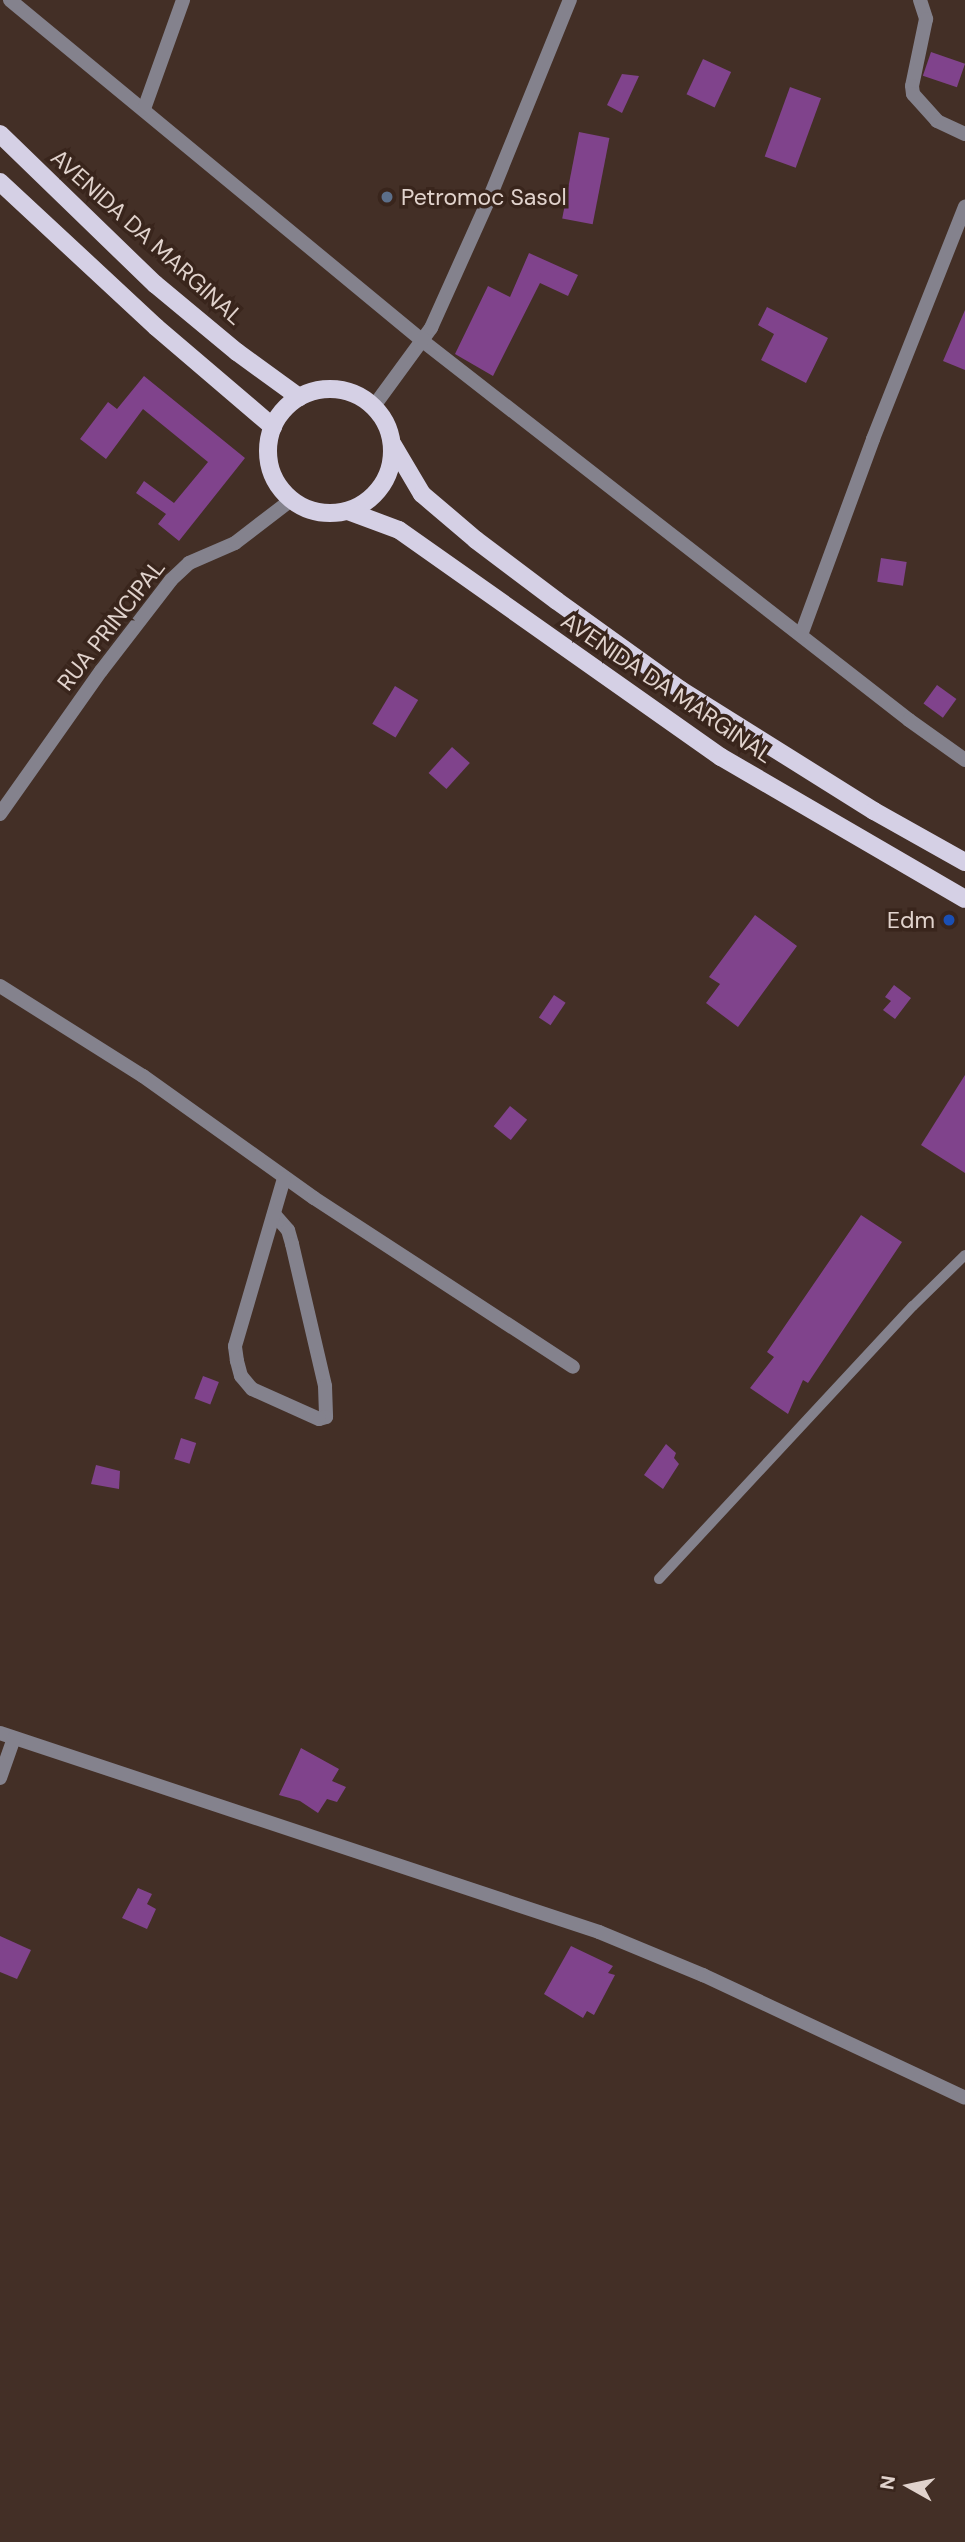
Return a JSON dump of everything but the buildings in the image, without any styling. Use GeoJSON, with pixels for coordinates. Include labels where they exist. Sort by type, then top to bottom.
{"type":"FeatureCollection","features":[{"type":"Feature","properties":{"kind":"main road","name":"AVENIDA DA MARGINAL"},"geometry":{"type":"LineString","coordinates":[[0,135],[155,284],[237,352],[299,397]]}},
{"type":"Feature","properties":{"kind":"main road"},"geometry":{"type":"LineString","coordinates":[[0,182],[156,327],[273,427]]}},
{"type":"Feature","properties":{"kind":"main road"},"geometry":{"type":"LineString","coordinates":[[318,389],[339,389],[358,395],[374,406],[387,424],[393,445],[391,467],[382,486],[367,502],[348,511],[328,514],[308,510],[291,500],[272,474],[268,442],[273,427],[284,410],[299,397],[318,389]]}},
{"type":"Feature","properties":{"kind":"main road","name":"AVENIDA DA MARGINAL"},"geometry":{"type":"LineString","coordinates":[[393,445],[422,494],[475,540],[557,601],[681,690],[874,811],[965,862]]}},
{"type":"Feature","properties":{"kind":"main road","name":"AVENIDA DA MARGINAL"},"geometry":{"type":"LineString","coordinates":[[348,511],[399,530],[721,757],[965,900]]}},
{"type":"Feature","properties":{"kind":"street"},"geometry":{"type":"LineString","coordinates":[[10,0],[424,342],[908,720],[965,760]]}},
{"type":"Feature","properties":{"kind":"street"},"geometry":{"type":"LineString","coordinates":[[144,110],[183,0]]}},
{"type":"Feature","properties":{"kind":"street"},"geometry":{"type":"LineString","coordinates":[[374,406],[424,342],[489,199],[570,0]]}},
{"type":"Feature","properties":{"kind":"street"},"geometry":{"type":"LineString","coordinates":[[920,0],[926,19],[912,86],[913,94],[937,121],[965,134]]}},
{"type":"Feature","properties":{"kind":"street"},"geometry":{"type":"LineString","coordinates":[[801,635],[873,439],[965,207]]}},
{"type":"Feature","properties":{"kind":"street","name":"RUA PRINCIPAL"},"geometry":{"type":"LineString","coordinates":[[0,814],[101,671],[171,580],[189,563],[236,543],[291,500]]}},
{"type":"Feature","properties":{"kind":"street"},"geometry":{"type":"LineString","coordinates":[[0,986],[143,1076],[284,1178],[478,1308],[573,1367]]}},
{"type":"Feature","properties":{"kind":"street"},"geometry":{"type":"LineString","coordinates":[[274,1214],[288,1230],[324,1386],[326,1416],[319,1419],[252,1389],[241,1376],[237,1362],[235,1346],[284,1178]]}},
{"type":"Feature","properties":{"kind":"street"},"geometry":{"type":"LineString","coordinates":[[0,1778],[7,1735],[599,1933],[703,1975],[965,2098]]}},
{"type":"Feature","properties":{"kind":"lane"},"geometry":{"type":"LineString","coordinates":[[659,1579],[913,1306],[965,1255]]}},
{"type":"Feature","properties":{"kind":"place","name":"Petromoc Sasol"},"geometry":{"type":"Point","coordinates":[387,197]}},
{"type":"Feature","properties":{"kind":"place","name":"Edm"},"geometry":{"type":"Point","coordinates":[949,920]}}]}
